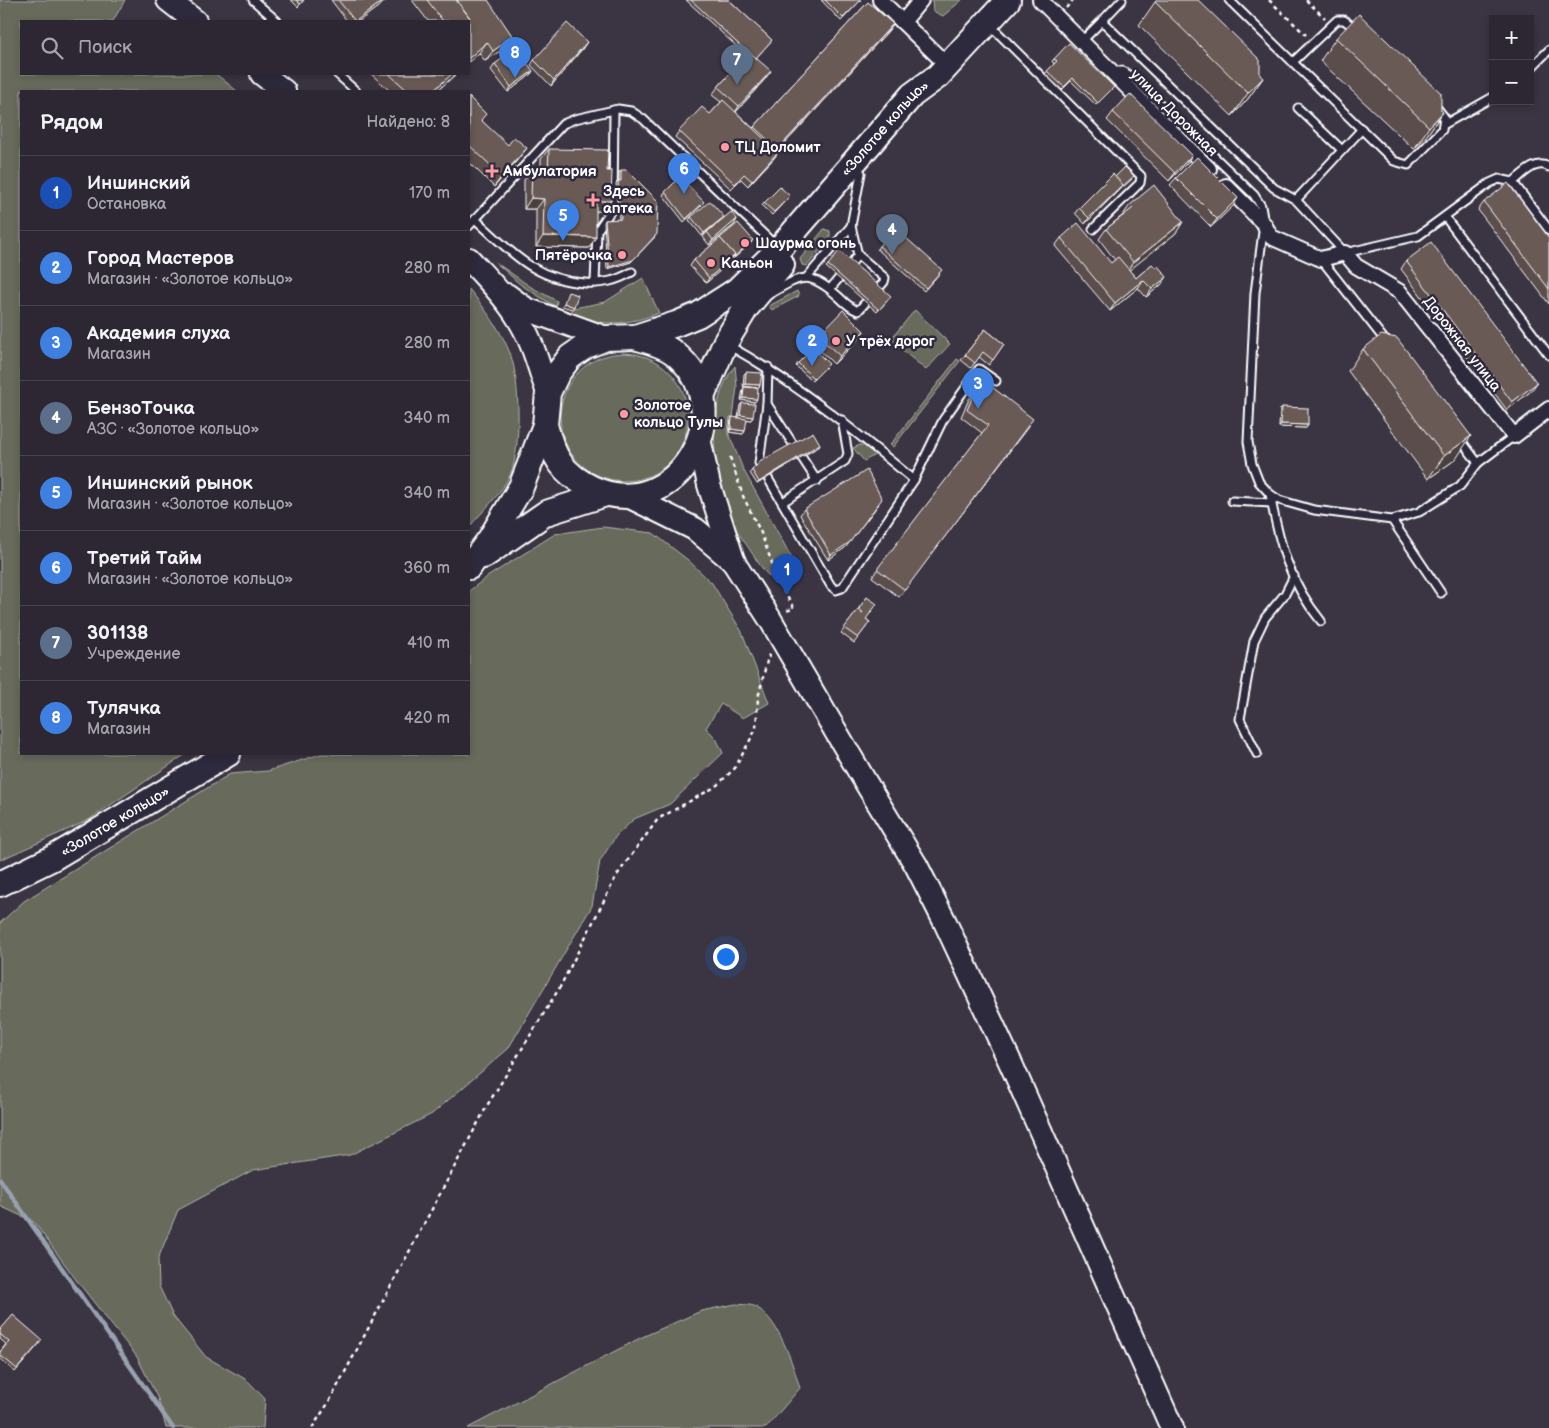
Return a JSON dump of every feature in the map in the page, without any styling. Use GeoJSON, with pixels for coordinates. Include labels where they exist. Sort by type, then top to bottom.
{"type":"FeatureCollection","features":[{"type":"Feature","properties":{"kind":"highway","name":"«Золотое кольцо»"},"geometry":{"type":"LineString","coordinates":[[470,566],[490,539],[521,487],[545,425],[548,393],[557,374],[570,357],[586,346],[606,338],[635,337],[698,315],[737,290],[779,248],[912,95],[943,71],[1008,0]]}},
{"type":"Feature","properties":{"kind":"highway","name":"«Золотое кольцо»"},"geometry":{"type":"LineString","coordinates":[[702,397],[725,344],[746,308],[861,173],[924,105],[943,71]]}},
{"type":"Feature","properties":{"kind":"highway","name":"«Золотое кольцо»"},"geometry":{"type":"LineString","coordinates":[[470,566],[546,513],[617,495],[648,491],[670,481],[687,465],[700,443],[704,420],[702,397],[696,380],[686,365],[673,352],[659,344],[635,337]]}},
{"type":"Feature","properties":{"kind":"highway","name":"«Золотое кольцо»"},"geometry":{"type":"LineString","coordinates":[[545,425],[551,449],[562,467],[577,481],[617,495]]}},
{"type":"Feature","properties":{"kind":"highway","name":"«Золотое кольцо»"},"geometry":{"type":"LineString","coordinates":[[0,884],[53,858],[226,755]]}},
{"type":"Feature","properties":{"kind":"main road"},"geometry":{"type":"LineString","coordinates":[[168,0],[194,20]]}},
{"type":"Feature","properties":{"kind":"main road"},"geometry":{"type":"LineString","coordinates":[[263,75],[283,90]]}},
{"type":"Feature","properties":{"kind":"main road"},"geometry":{"type":"LineString","coordinates":[[470,260],[493,284],[519,319],[533,348],[548,393]]}},
{"type":"Feature","properties":{"kind":"main road"},"geometry":{"type":"LineString","coordinates":[[493,284],[526,309],[606,338]]}},
{"type":"Feature","properties":{"kind":"main road"},"geometry":{"type":"LineString","coordinates":[[700,443],[709,485],[734,562],[770,619],[866,784],[916,865],[945,922],[1012,1064],[1172,1428]]}},
{"type":"Feature","properties":{"kind":"main road"},"geometry":{"type":"LineString","coordinates":[[617,495],[696,529],[734,562]]}},
{"type":"Feature","properties":{"kind":"street"},"geometry":{"type":"LineString","coordinates":[[880,0],[903,22],[943,71]]}},
{"type":"Feature","properties":{"kind":"street"},"geometry":{"type":"LineString","coordinates":[[903,22],[921,0]]}},
{"type":"Feature","properties":{"kind":"street","name":"улица Дорожная"},"geometry":{"type":"LineString","coordinates":[[1040,0],[1264,224],[1271,237],[1321,259]]}},
{"type":"Feature","properties":{"kind":"street"},"geometry":{"type":"LineString","coordinates":[[1321,259],[1345,253]]}},
{"type":"Feature","properties":{"kind":"street","name":"Дорожная улица"},"geometry":{"type":"LineString","coordinates":[[1345,253],[1356,266],[1400,292],[1514,436]]}},
{"type":"Feature","properties":{"kind":"street"},"geometry":{"type":"LineString","coordinates":[[1514,436],[1549,409]]}},
{"type":"Feature","properties":{"kind":"lane"},"geometry":{"type":"LineString","coordinates":[[253,0],[276,20]]}},
{"type":"Feature","properties":{"kind":"lane"},"geometry":{"type":"LineString","coordinates":[[1081,42],[1122,0]]}},
{"type":"Feature","properties":{"kind":"lane"},"geometry":{"type":"LineString","coordinates":[[1229,0],[1394,161],[1400,164],[1408,164],[1442,130],[1445,124],[1489,99]]}},
{"type":"Feature","properties":{"kind":"lane"},"geometry":{"type":"LineString","coordinates":[[1293,62],[1330,24],[1344,20],[1364,36]]}},
{"type":"Feature","properties":{"kind":"lane"},"geometry":{"type":"LineString","coordinates":[[1102,21],[1274,188],[1296,200],[1345,253],[1418,236],[1494,180],[1513,182],[1534,166],[1540,164],[1549,166]]}},
{"type":"Feature","properties":{"kind":"lane"},"geometry":{"type":"LineString","coordinates":[[988,22],[1141,176],[1140,183],[1092,229]]}},
{"type":"Feature","properties":{"kind":"lane"},"geometry":{"type":"LineString","coordinates":[[1534,65],[1549,50]]}},
{"type":"Feature","properties":{"kind":"lane"},"geometry":{"type":"LineString","coordinates":[[338,75],[355,90]]}},
{"type":"Feature","properties":{"kind":"lane"},"geometry":{"type":"LineString","coordinates":[[1434,105],[1444,117],[1445,124]]}},
{"type":"Feature","properties":{"kind":"lane"},"geometry":{"type":"LineString","coordinates":[[1298,108],[1342,150]]}},
{"type":"Feature","properties":{"kind":"lane"},"geometry":{"type":"LineString","coordinates":[[595,283],[598,229],[613,205],[614,110]]}},
{"type":"Feature","properties":{"kind":"lane"},"geometry":{"type":"LineString","coordinates":[[470,225],[563,124],[575,118],[614,110],[631,111],[643,119],[779,248]]}},
{"type":"Feature","properties":{"kind":"lane"},"geometry":{"type":"LineString","coordinates":[[1296,200],[1362,129]]}},
{"type":"Feature","properties":{"kind":"lane"},"geometry":{"type":"LineString","coordinates":[[746,308],[795,279],[807,277],[830,289],[857,311],[885,279],[858,255],[851,226],[861,173]]}},
{"type":"Feature","properties":{"kind":"lane"},"geometry":{"type":"LineString","coordinates":[[1513,182],[1549,230]]}},
{"type":"Feature","properties":{"kind":"lane"},"geometry":{"type":"LineString","coordinates":[[1445,216],[1549,355]]}},
{"type":"Feature","properties":{"kind":"lane"},"geometry":{"type":"LineString","coordinates":[[475,219],[518,259],[535,270],[564,280],[595,283],[611,282],[632,272]]}},
{"type":"Feature","properties":{"kind":"lane"},"geometry":{"type":"LineString","coordinates":[[1264,224],[1255,294],[1248,442],[1252,464],[1259,482],[1270,494],[1280,500],[1314,510],[1392,520],[1419,512],[1460,486],[1478,463],[1514,436]]}},
{"type":"Feature","properties":{"kind":"lane"},"geometry":{"type":"LineString","coordinates":[[807,277],[851,226]]}},
{"type":"Feature","properties":{"kind":"lane"},"geometry":{"type":"LineString","coordinates":[[830,289],[858,255]]}},
{"type":"Feature","properties":{"kind":"lane"},"geometry":{"type":"LineString","coordinates":[[1321,259],[1395,353]]}},
{"type":"Feature","properties":{"kind":"lane"},"geometry":{"type":"LineString","coordinates":[[725,344],[768,367],[842,420],[914,480]]}},
{"type":"Feature","properties":{"kind":"lane"},"geometry":{"type":"LineString","coordinates":[[768,367],[767,404],[759,463],[831,586],[839,590],[914,480],[943,420],[979,369],[996,381]]}},
{"type":"Feature","properties":{"kind":"lane"},"geometry":{"type":"LineString","coordinates":[[767,404],[817,481]]}},
{"type":"Feature","properties":{"kind":"lane"},"geometry":{"type":"LineString","coordinates":[[783,502],[817,481],[847,458],[842,420]]}},
{"type":"Feature","properties":{"kind":"lane"},"geometry":{"type":"LineString","coordinates":[[1454,431],[1478,463]]}},
{"type":"Feature","properties":{"kind":"lane"},"geometry":{"type":"LineString","coordinates":[[1270,494],[1281,548],[1307,604],[1321,621]]}},
{"type":"Feature","properties":{"kind":"lane"},"geometry":{"type":"LineString","coordinates":[[1232,501],[1272,503]]}},
{"type":"Feature","properties":{"kind":"lane"},"geometry":{"type":"LineString","coordinates":[[1392,520],[1441,593]]}},
{"type":"Feature","properties":{"kind":"lane"},"geometry":{"type":"LineString","coordinates":[[1258,754],[1240,719],[1254,641],[1265,618],[1285,594],[1294,576]]}},
{"type":"Feature","properties":{"kind":"path"},"geometry":{"type":"LineString","coordinates":[[1269,0],[1312,42]]}},
{"type":"Feature","properties":{"kind":"path"},"geometry":{"type":"LineString","coordinates":[[1306,0],[1330,24]]}},
{"type":"Feature","properties":{"kind":"path"},"geometry":{"type":"LineString","coordinates":[[730,457],[743,496],[761,533],[780,585],[794,608],[770,619]]}},
{"type":"Feature","properties":{"kind":"path"},"geometry":{"type":"LineString","coordinates":[[312,1428],[329,1402],[488,1104],[560,987],[617,875],[658,819],[715,787],[735,768],[756,729],[758,698],[767,661],[770,658],[766,651]]}},
{"type":"Feature","properties":{"kind":"green space"},"geometry":{"type":"Polygon","coordinates":[[[0,0],[125,0],[114,20],[20,20],[20,75],[217,75],[236,90],[20,90],[20,755],[185,755],[87,821],[0,860],[0,0]]]}},
{"type":"Feature","properties":{"kind":"green space"},"geometry":{"type":"Polygon","coordinates":[[[932,0],[962,0],[943,16],[933,11],[932,0]]]}},
{"type":"Feature","properties":{"kind":"green space"},"geometry":{"type":"Polygon","coordinates":[[[824,229],[830,231],[830,238],[807,266],[802,265],[800,259],[824,229]]]}},
{"type":"Feature","properties":{"kind":"green space"},"geometry":{"type":"Polygon","coordinates":[[[495,262],[531,287],[557,301],[556,307],[521,285],[495,262]]]}},
{"type":"Feature","properties":{"kind":"green space"},"geometry":{"type":"Polygon","coordinates":[[[643,278],[659,313],[636,320],[614,323],[591,321],[569,314],[574,308],[605,302],[643,278]]]}},
{"type":"Feature","properties":{"kind":"green space"},"geometry":{"type":"Polygon","coordinates":[[[470,290],[487,312],[507,347],[514,368],[518,398],[518,432],[511,473],[487,508],[470,526],[470,290]]]}},
{"type":"Feature","properties":{"kind":"green space"},"geometry":{"type":"Polygon","coordinates":[[[797,291],[799,296],[772,310],[769,306],[797,291]]]}},
{"type":"Feature","properties":{"kind":"green space"},"geometry":{"type":"Polygon","coordinates":[[[915,310],[950,344],[926,370],[890,340],[915,310]]]}},
{"type":"Feature","properties":{"kind":"green space"},"geometry":{"type":"Polygon","coordinates":[[[624,353],[637,354],[649,358],[669,372],[683,392],[687,404],[687,430],[683,442],[669,462],[649,476],[637,480],[624,481],[611,480],[599,476],[579,462],[565,442],[561,430],[560,417],[561,404],[565,392],[579,372],[599,358],[611,354],[624,353]]]}},
{"type":"Feature","properties":{"kind":"green space"},"geometry":{"type":"Polygon","coordinates":[[[957,359],[960,361],[893,447],[890,445],[957,359]]]}},
{"type":"Feature","properties":{"kind":"green space"},"geometry":{"type":"Polygon","coordinates":[[[735,366],[737,387],[733,417],[730,417],[728,432],[743,469],[795,564],[777,582],[762,568],[732,521],[725,504],[716,464],[714,442],[719,400],[725,382],[735,366]]]}},
{"type":"Feature","properties":{"kind":"green space"},"geometry":{"type":"Polygon","coordinates":[[[865,445],[877,454],[864,461],[853,448],[865,445]]]}},
{"type":"Feature","properties":{"kind":"green space"},"geometry":{"type":"Polygon","coordinates":[[[603,527],[653,533],[688,560],[712,583],[742,632],[769,703],[743,718],[721,704],[706,728],[716,738],[723,753],[670,804],[634,819],[616,836],[600,861],[592,906],[508,1049],[432,1114],[350,1155],[253,1170],[178,1210],[158,1259],[159,1286],[173,1316],[206,1357],[247,1380],[265,1399],[263,1428],[166,1428],[158,1399],[137,1357],[77,1281],[34,1222],[0,1206],[0,923],[24,901],[230,774],[268,771],[318,755],[470,755],[470,590],[487,577],[555,534],[603,527]]]}},
{"type":"Feature","properties":{"kind":"green space"},"geometry":{"type":"Polygon","coordinates":[[[736,1304],[756,1307],[772,1322],[784,1343],[800,1388],[766,1428],[468,1428],[640,1338],[701,1311],[736,1304]]]}},
{"type":"Feature","properties":{"kind":"building"},"geometry":{"type":"Polygon","coordinates":[[[296,0],[304,0],[300,4],[296,0]]]}},
{"type":"Feature","properties":{"kind":"building"},"geometry":{"type":"Polygon","coordinates":[[[338,0],[384,0],[357,20],[354,20],[338,0]]]}},
{"type":"Feature","properties":{"kind":"building"},"geometry":{"type":"Polygon","coordinates":[[[427,0],[456,0],[470,18],[457,0],[488,0],[513,37],[493,51],[487,42],[470,57],[470,20],[442,20],[427,0]]]}},
{"type":"Feature","properties":{"kind":"building"},"geometry":{"type":"Polygon","coordinates":[[[691,0],[729,0],[772,40],[756,58],[748,53],[691,0]]]}},
{"type":"Feature","properties":{"kind":"building"},"geometry":{"type":"Polygon","coordinates":[[[825,0],[861,0],[843,18],[825,0]]]}},
{"type":"Feature","properties":{"kind":"building"},"geometry":{"type":"Polygon","coordinates":[[[1157,0],[1198,0],[1260,60],[1260,75],[1263,78],[1248,93],[1155,2],[1157,0]]]}},
{"type":"Feature","properties":{"kind":"building"},"geometry":{"type":"Polygon","coordinates":[[[868,2],[893,24],[778,149],[754,127],[868,2]]]}},
{"type":"Feature","properties":{"kind":"building"},"geometry":{"type":"Polygon","coordinates":[[[1359,14],[1441,93],[1441,110],[1443,112],[1429,127],[1336,38],[1359,14]]]}},
{"type":"Feature","properties":{"kind":"building"},"geometry":{"type":"Polygon","coordinates":[[[567,23],[587,42],[554,80],[534,60],[567,23]]]}},
{"type":"Feature","properties":{"kind":"building"},"geometry":{"type":"Polygon","coordinates":[[[1069,43],[1114,87],[1098,103],[1073,78],[1064,87],[1047,71],[1057,61],[1054,59],[1069,43]]]}},
{"type":"Feature","properties":{"kind":"building"},"geometry":{"type":"Polygon","coordinates":[[[516,48],[533,71],[511,87],[495,64],[516,48]]]}},
{"type":"Feature","properties":{"kind":"building"},"geometry":{"type":"Polygon","coordinates":[[[749,52],[771,71],[739,106],[718,87],[749,52]]]}},
{"type":"Feature","properties":{"kind":"building"},"geometry":{"type":"Polygon","coordinates":[[[390,75],[451,75],[434,90],[407,90],[390,75]]]}},
{"type":"Feature","properties":{"kind":"building"},"geometry":{"type":"Polygon","coordinates":[[[1130,94],[1192,155],[1175,173],[1113,112],[1130,94]]]}},
{"type":"Feature","properties":{"kind":"building"},"geometry":{"type":"Polygon","coordinates":[[[470,98],[486,114],[481,120],[508,145],[514,137],[527,148],[502,176],[470,146],[470,98]]]}},
{"type":"Feature","properties":{"kind":"building","name":"ТЦ Доломит"},"geometry":{"type":"Polygon","coordinates":[[[723,100],[778,152],[752,181],[744,174],[735,184],[679,131],[702,107],[710,114],[723,100]]]}},
{"type":"Feature","properties":{"kind":"building"},"geometry":{"type":"Polygon","coordinates":[[[549,149],[608,150],[607,171],[612,171],[611,201],[596,201],[596,237],[543,236],[544,199],[531,198],[532,169],[548,170],[549,149]]]}},
{"type":"Feature","properties":{"kind":"building"},"geometry":{"type":"Polygon","coordinates":[[[1197,157],[1238,198],[1217,219],[1176,178],[1197,157]]]}},
{"type":"Feature","properties":{"kind":"building"},"geometry":{"type":"Polygon","coordinates":[[[1125,167],[1134,176],[1123,186],[1115,177],[1125,167]]]}},
{"type":"Feature","properties":{"kind":"building"},"geometry":{"type":"Polygon","coordinates":[[[621,170],[627,170],[658,201],[657,234],[633,260],[609,267],[605,220],[621,219],[618,181],[621,181],[621,170]]]}},
{"type":"Feature","properties":{"kind":"building"},"geometry":{"type":"Polygon","coordinates":[[[1113,174],[1123,185],[1089,218],[1079,208],[1113,174]]]}},
{"type":"Feature","properties":{"kind":"building"},"geometry":{"type":"Polygon","coordinates":[[[680,177],[704,202],[686,219],[665,192],[680,177]]]}},
{"type":"Feature","properties":{"kind":"building"},"geometry":{"type":"Polygon","coordinates":[[[1508,183],[1549,238],[1549,289],[1484,202],[1508,183]]]}},
{"type":"Feature","properties":{"kind":"building"},"geometry":{"type":"Polygon","coordinates":[[[1154,185],[1183,222],[1133,262],[1106,229],[1133,208],[1130,205],[1154,185]]]}},
{"type":"Feature","properties":{"kind":"building"},"geometry":{"type":"Polygon","coordinates":[[[780,187],[790,196],[774,212],[764,203],[780,187]]]}},
{"type":"Feature","properties":{"kind":"building"},"geometry":{"type":"Polygon","coordinates":[[[710,201],[724,217],[704,233],[691,217],[710,201]]]}},
{"type":"Feature","properties":{"kind":"building"},"geometry":{"type":"Polygon","coordinates":[[[731,212],[737,219],[713,240],[707,232],[731,212]]]}},
{"type":"Feature","properties":{"kind":"building"},"geometry":{"type":"Polygon","coordinates":[[[738,223],[753,240],[734,257],[735,255],[720,238],[738,223]]]}},
{"type":"Feature","properties":{"kind":"building"},"geometry":{"type":"Polygon","coordinates":[[[1078,223],[1111,263],[1118,257],[1136,278],[1152,264],[1156,268],[1158,266],[1167,277],[1152,289],[1143,280],[1115,303],[1061,238],[1078,223]]]}},
{"type":"Feature","properties":{"kind":"building"},"geometry":{"type":"Polygon","coordinates":[[[895,228],[942,270],[926,288],[879,246],[895,228]]]}},
{"type":"Feature","properties":{"kind":"building","name":"Каньон"},"geometry":{"type":"Polygon","coordinates":[[[720,238],[735,255],[709,278],[694,260],[720,238]]]}},
{"type":"Feature","properties":{"kind":"building"},"geometry":{"type":"Polygon","coordinates":[[[1431,242],[1537,383],[1512,402],[1406,261],[1431,242]]]}},
{"type":"Feature","properties":{"kind":"building"},"geometry":{"type":"Polygon","coordinates":[[[839,251],[891,296],[879,310],[828,265],[839,251]]]}},
{"type":"Feature","properties":{"kind":"building"},"geometry":{"type":"Polygon","coordinates":[[[568,292],[578,295],[574,307],[564,303],[568,292]]]}},
{"type":"Feature","properties":{"kind":"building","name":"У трёх дорог"},"geometry":{"type":"Polygon","coordinates":[[[843,310],[864,331],[840,356],[818,336],[843,310]]]}},
{"type":"Feature","properties":{"kind":"building"},"geometry":{"type":"Polygon","coordinates":[[[985,329],[1004,344],[993,360],[983,352],[975,363],[965,355],[985,329]]]}},
{"type":"Feature","properties":{"kind":"building"},"geometry":{"type":"Polygon","coordinates":[[[1381,335],[1397,338],[1471,436],[1444,456],[1363,349],[1381,335]]]}},
{"type":"Feature","properties":{"kind":"building"},"geometry":{"type":"Polygon","coordinates":[[[813,348],[829,364],[814,379],[798,363],[813,348]]]}},
{"type":"Feature","properties":{"kind":"building"},"geometry":{"type":"Polygon","coordinates":[[[746,372],[762,373],[760,385],[745,384],[746,372]]]}},
{"type":"Feature","properties":{"kind":"building"},"geometry":{"type":"Polygon","coordinates":[[[987,383],[1033,419],[905,590],[877,569],[988,425],[967,410],[975,391],[983,389],[987,383]]]}},
{"type":"Feature","properties":{"kind":"building"},"geometry":{"type":"Polygon","coordinates":[[[744,387],[758,388],[757,399],[743,398],[744,387]]]}},
{"type":"Feature","properties":{"kind":"building"},"geometry":{"type":"Polygon","coordinates":[[[742,403],[755,404],[753,417],[740,415],[742,403]]]}},
{"type":"Feature","properties":{"kind":"building"},"geometry":{"type":"Polygon","coordinates":[[[1282,407],[1308,408],[1308,425],[1281,424],[1282,407]]]}},
{"type":"Feature","properties":{"kind":"building"},"geometry":{"type":"Polygon","coordinates":[[[732,417],[747,419],[745,431],[731,429],[732,417]]]}},
{"type":"Feature","properties":{"kind":"building"},"geometry":{"type":"Polygon","coordinates":[[[813,432],[820,444],[759,482],[752,470],[761,461],[813,432]]]}},
{"type":"Feature","properties":{"kind":"building"},"geometry":{"type":"Polygon","coordinates":[[[867,470],[882,499],[850,542],[831,555],[804,509],[867,470]]]}},
{"type":"Feature","properties":{"kind":"building"},"geometry":{"type":"Polygon","coordinates":[[[867,597],[877,604],[866,619],[870,622],[858,638],[844,628],[858,610],[863,613],[859,608],[867,597]]]}},
{"type":"Feature","properties":{"kind":"building"},"geometry":{"type":"Polygon","coordinates":[[[13,1315],[42,1340],[17,1369],[0,1355],[0,1352],[9,1342],[0,1334],[0,1330],[13,1315]]]}},
{"type":"Feature","properties":{"kind":"waterway"},"geometry":{"type":"LineString","coordinates":[[0,1179],[173,1428]]}},
{"type":"Feature","properties":{"kind":"place","name":"Тулячка"},"geometry":{"type":"Point","coordinates":[515,78]}},
{"type":"Feature","properties":{"kind":"place","name":"301138"},"geometry":{"type":"Point","coordinates":[737,85]}},
{"type":"Feature","properties":{"kind":"place","name":"ТЦ Доломит"},"geometry":{"type":"Point","coordinates":[725,147]}},
{"type":"Feature","properties":{"kind":"place","name":"Амбулатория"},"geometry":{"type":"Point","coordinates":[492,171]}},
{"type":"Feature","properties":{"kind":"place","name":"Третий Тайм"},"geometry":{"type":"Point","coordinates":[684,194]}},
{"type":"Feature","properties":{"kind":"place","name":"Здесь аптека"},"geometry":{"type":"Point","coordinates":[593,200]}},
{"type":"Feature","properties":{"kind":"place","name":"Иншинский рынок"},"geometry":{"type":"Point","coordinates":[563,241]}},
{"type":"Feature","properties":{"kind":"place","name":"Шаурма огонь"},"geometry":{"type":"Point","coordinates":[745,243]}},
{"type":"Feature","properties":{"kind":"place","name":"Пятёрочка"},"geometry":{"type":"Point","coordinates":[622,255]}},
{"type":"Feature","properties":{"kind":"place","name":"БензоТочка"},"geometry":{"type":"Point","coordinates":[892,255]}},
{"type":"Feature","properties":{"kind":"place","name":"Каньон"},"geometry":{"type":"Point","coordinates":[711,263]}},
{"type":"Feature","properties":{"kind":"place","name":"У трёх дорог"},"geometry":{"type":"Point","coordinates":[836,341]}},
{"type":"Feature","properties":{"kind":"place","name":"Город Мастеров"},"geometry":{"type":"Point","coordinates":[812,366]}},
{"type":"Feature","properties":{"kind":"place","name":"Академия слуха"},"geometry":{"type":"Point","coordinates":[978,409]}},
{"type":"Feature","properties":{"kind":"place","name":"Золотое кольцо Тулы"},"geometry":{"type":"Point","coordinates":[624,414]}},
{"type":"Feature","properties":{"kind":"place","name":"Иншинский"},"geometry":{"type":"Point","coordinates":[787,595]}}]}
